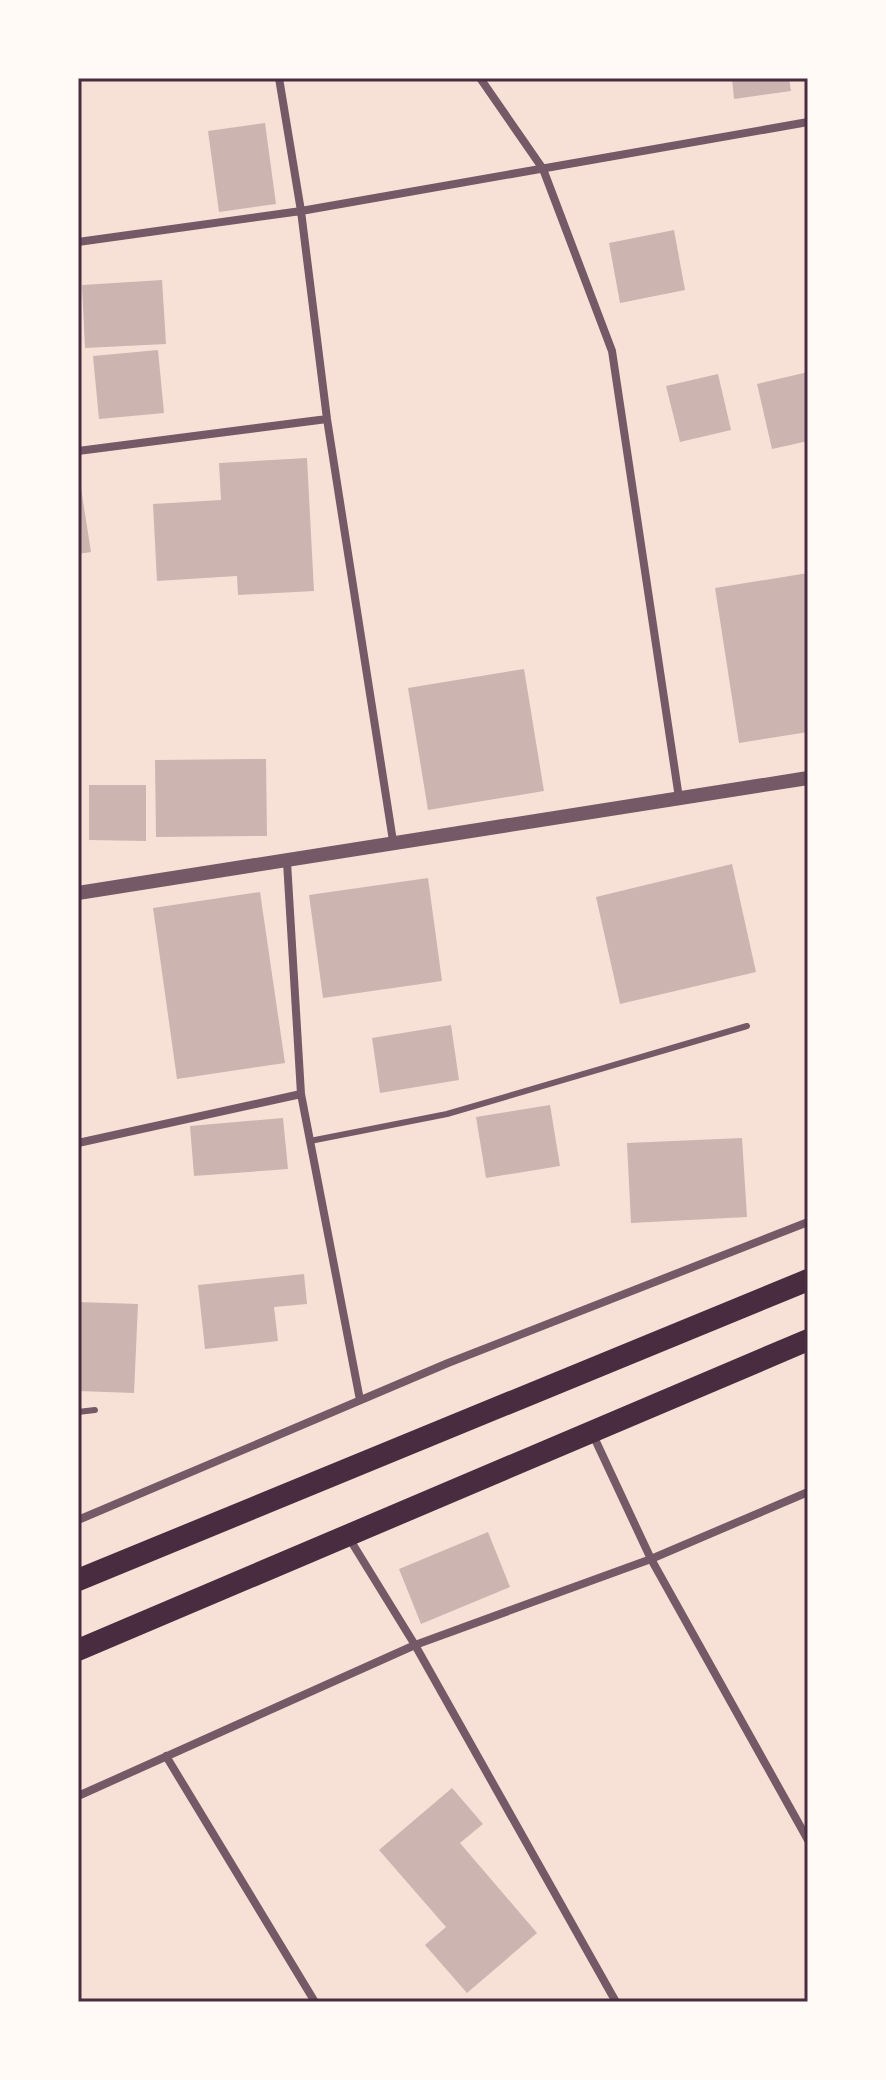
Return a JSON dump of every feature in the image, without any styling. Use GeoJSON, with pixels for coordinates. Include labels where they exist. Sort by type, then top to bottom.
{"type":"FeatureCollection","features":[{"type":"Feature","properties":{"kind":"highway"},"geometry":{"type":"LineString","coordinates":[[78,1580],[808,1280]]}},
{"type":"Feature","properties":{"kind":"highway"},"geometry":{"type":"LineString","coordinates":[[78,1650],[808,1340]]}},
{"type":"Feature","properties":{"kind":"street"},"geometry":{"type":"LineString","coordinates":[[279,78],[301,211],[327,419],[393,841]]}},
{"type":"Feature","properties":{"kind":"street"},"geometry":{"type":"LineString","coordinates":[[480,78],[543,169],[612,351],[679,798]]}},
{"type":"Feature","properties":{"kind":"street"},"geometry":{"type":"LineString","coordinates":[[78,242],[301,211],[808,122]]}},
{"type":"Feature","properties":{"kind":"street"},"geometry":{"type":"LineString","coordinates":[[78,451],[327,419]]}},
{"type":"Feature","properties":{"kind":"street"},"geometry":{"type":"LineString","coordinates":[[78,893],[808,778]]}},
{"type":"Feature","properties":{"kind":"street"},"geometry":{"type":"LineString","coordinates":[[287,862],[301,1094],[360,1400]]}},
{"type":"Feature","properties":{"kind":"street"},"geometry":{"type":"LineString","coordinates":[[78,1143],[301,1094]]}},
{"type":"Feature","properties":{"kind":"street"},"geometry":{"type":"LineString","coordinates":[[78,1520],[360,1400],[808,1222]]}},
{"type":"Feature","properties":{"kind":"street"},"geometry":{"type":"LineString","coordinates":[[593,1433],[651,1559],[808,1840]]}},
{"type":"Feature","properties":{"kind":"street"},"geometry":{"type":"LineString","coordinates":[[78,1796],[415,1645],[651,1559],[808,1492]]}},
{"type":"Feature","properties":{"kind":"street"},"geometry":{"type":"LineString","coordinates":[[348,1537],[415,1645],[616,2002]]}},
{"type":"Feature","properties":{"kind":"street"},"geometry":{"type":"LineString","coordinates":[[166,1756],[315,2002]]}},
{"type":"Feature","properties":{"kind":"lane"},"geometry":{"type":"LineString","coordinates":[[310,1141],[447,1114],[747,1026]]}},
{"type":"Feature","properties":{"kind":"lane"},"geometry":{"type":"LineString","coordinates":[[78,1412],[95,1410]]}},
{"type":"Feature","properties":{"kind":"building"},"geometry":{"type":"Polygon","coordinates":[[[732,78],[789,78],[791,91],[734,99],[732,78]]]}},
{"type":"Feature","properties":{"kind":"building"},"geometry":{"type":"Polygon","coordinates":[[[265,123],[276,204],[219,212],[208,131],[265,123]]]}},
{"type":"Feature","properties":{"kind":"building"},"geometry":{"type":"Polygon","coordinates":[[[674,230],[685,290],[620,303],[609,243],[674,230]]]}},
{"type":"Feature","properties":{"kind":"building"},"geometry":{"type":"Polygon","coordinates":[[[162,280],[166,344],[85,348],[82,285],[162,280]]]}},
{"type":"Feature","properties":{"kind":"building"},"geometry":{"type":"Polygon","coordinates":[[[158,350],[164,413],[99,419],[93,356],[158,350]]]}},
{"type":"Feature","properties":{"kind":"building"},"geometry":{"type":"Polygon","coordinates":[[[808,372],[808,441],[772,449],[757,384],[808,372]]]}},
{"type":"Feature","properties":{"kind":"building"},"geometry":{"type":"Polygon","coordinates":[[[718,374],[731,430],[680,442],[666,386],[718,374]]]}},
{"type":"Feature","properties":{"kind":"building"},"geometry":{"type":"Polygon","coordinates":[[[307,458],[314,591],[238,595],[237,576],[157,581],[153,504],[221,500],[219,463],[307,458]]]}},
{"type":"Feature","properties":{"kind":"building"},"geometry":{"type":"Polygon","coordinates":[[[78,483],[91,552],[78,554],[78,483]]]}},
{"type":"Feature","properties":{"kind":"building"},"geometry":{"type":"Polygon","coordinates":[[[808,573],[808,732],[739,743],[715,588],[808,573]]]}},
{"type":"Feature","properties":{"kind":"building"},"geometry":{"type":"Polygon","coordinates":[[[524,669],[544,791],[428,810],[408,688],[524,669]]]}},
{"type":"Feature","properties":{"kind":"building"},"geometry":{"type":"Polygon","coordinates":[[[266,759],[267,836],[156,837],[155,760],[266,759]]]}},
{"type":"Feature","properties":{"kind":"building"},"geometry":{"type":"Polygon","coordinates":[[[89,785],[146,785],[146,841],[89,840],[89,785]]]}},
{"type":"Feature","properties":{"kind":"building"},"geometry":{"type":"Polygon","coordinates":[[[732,864],[756,972],[620,1004],[596,897],[732,864]]]}},
{"type":"Feature","properties":{"kind":"building"},"geometry":{"type":"Polygon","coordinates":[[[428,878],[442,981],[323,998],[309,895],[428,878]]]}},
{"type":"Feature","properties":{"kind":"building"},"geometry":{"type":"Polygon","coordinates":[[[260,892],[285,1063],[177,1079],[153,908],[260,892]]]}},
{"type":"Feature","properties":{"kind":"building"},"geometry":{"type":"Polygon","coordinates":[[[451,1025],[459,1080],[380,1093],[372,1038],[451,1025]]]}},
{"type":"Feature","properties":{"kind":"building"},"geometry":{"type":"Polygon","coordinates":[[[550,1105],[560,1166],[486,1178],[476,1117],[550,1105]]]}},
{"type":"Feature","properties":{"kind":"building"},"geometry":{"type":"Polygon","coordinates":[[[283,1118],[288,1169],[194,1176],[190,1126],[283,1118]]]}},
{"type":"Feature","properties":{"kind":"building"},"geometry":{"type":"Polygon","coordinates":[[[742,1138],[747,1217],[631,1223],[627,1143],[742,1138]]]}},
{"type":"Feature","properties":{"kind":"building"},"geometry":{"type":"Polygon","coordinates":[[[304,1274],[307,1304],[274,1307],[278,1341],[205,1349],[198,1285],[304,1274]]]}},
{"type":"Feature","properties":{"kind":"building"},"geometry":{"type":"Polygon","coordinates":[[[78,1302],[138,1304],[134,1393],[78,1391],[78,1302]]]}},
{"type":"Feature","properties":{"kind":"building"},"geometry":{"type":"Polygon","coordinates":[[[488,1532],[510,1587],[421,1624],[399,1569],[488,1532]]]}},
{"type":"Feature","properties":{"kind":"building"},"geometry":{"type":"Polygon","coordinates":[[[452,1788],[483,1824],[460,1843],[537,1933],[467,1993],[425,1945],[446,1927],[379,1850],[452,1788]]]}}]}
